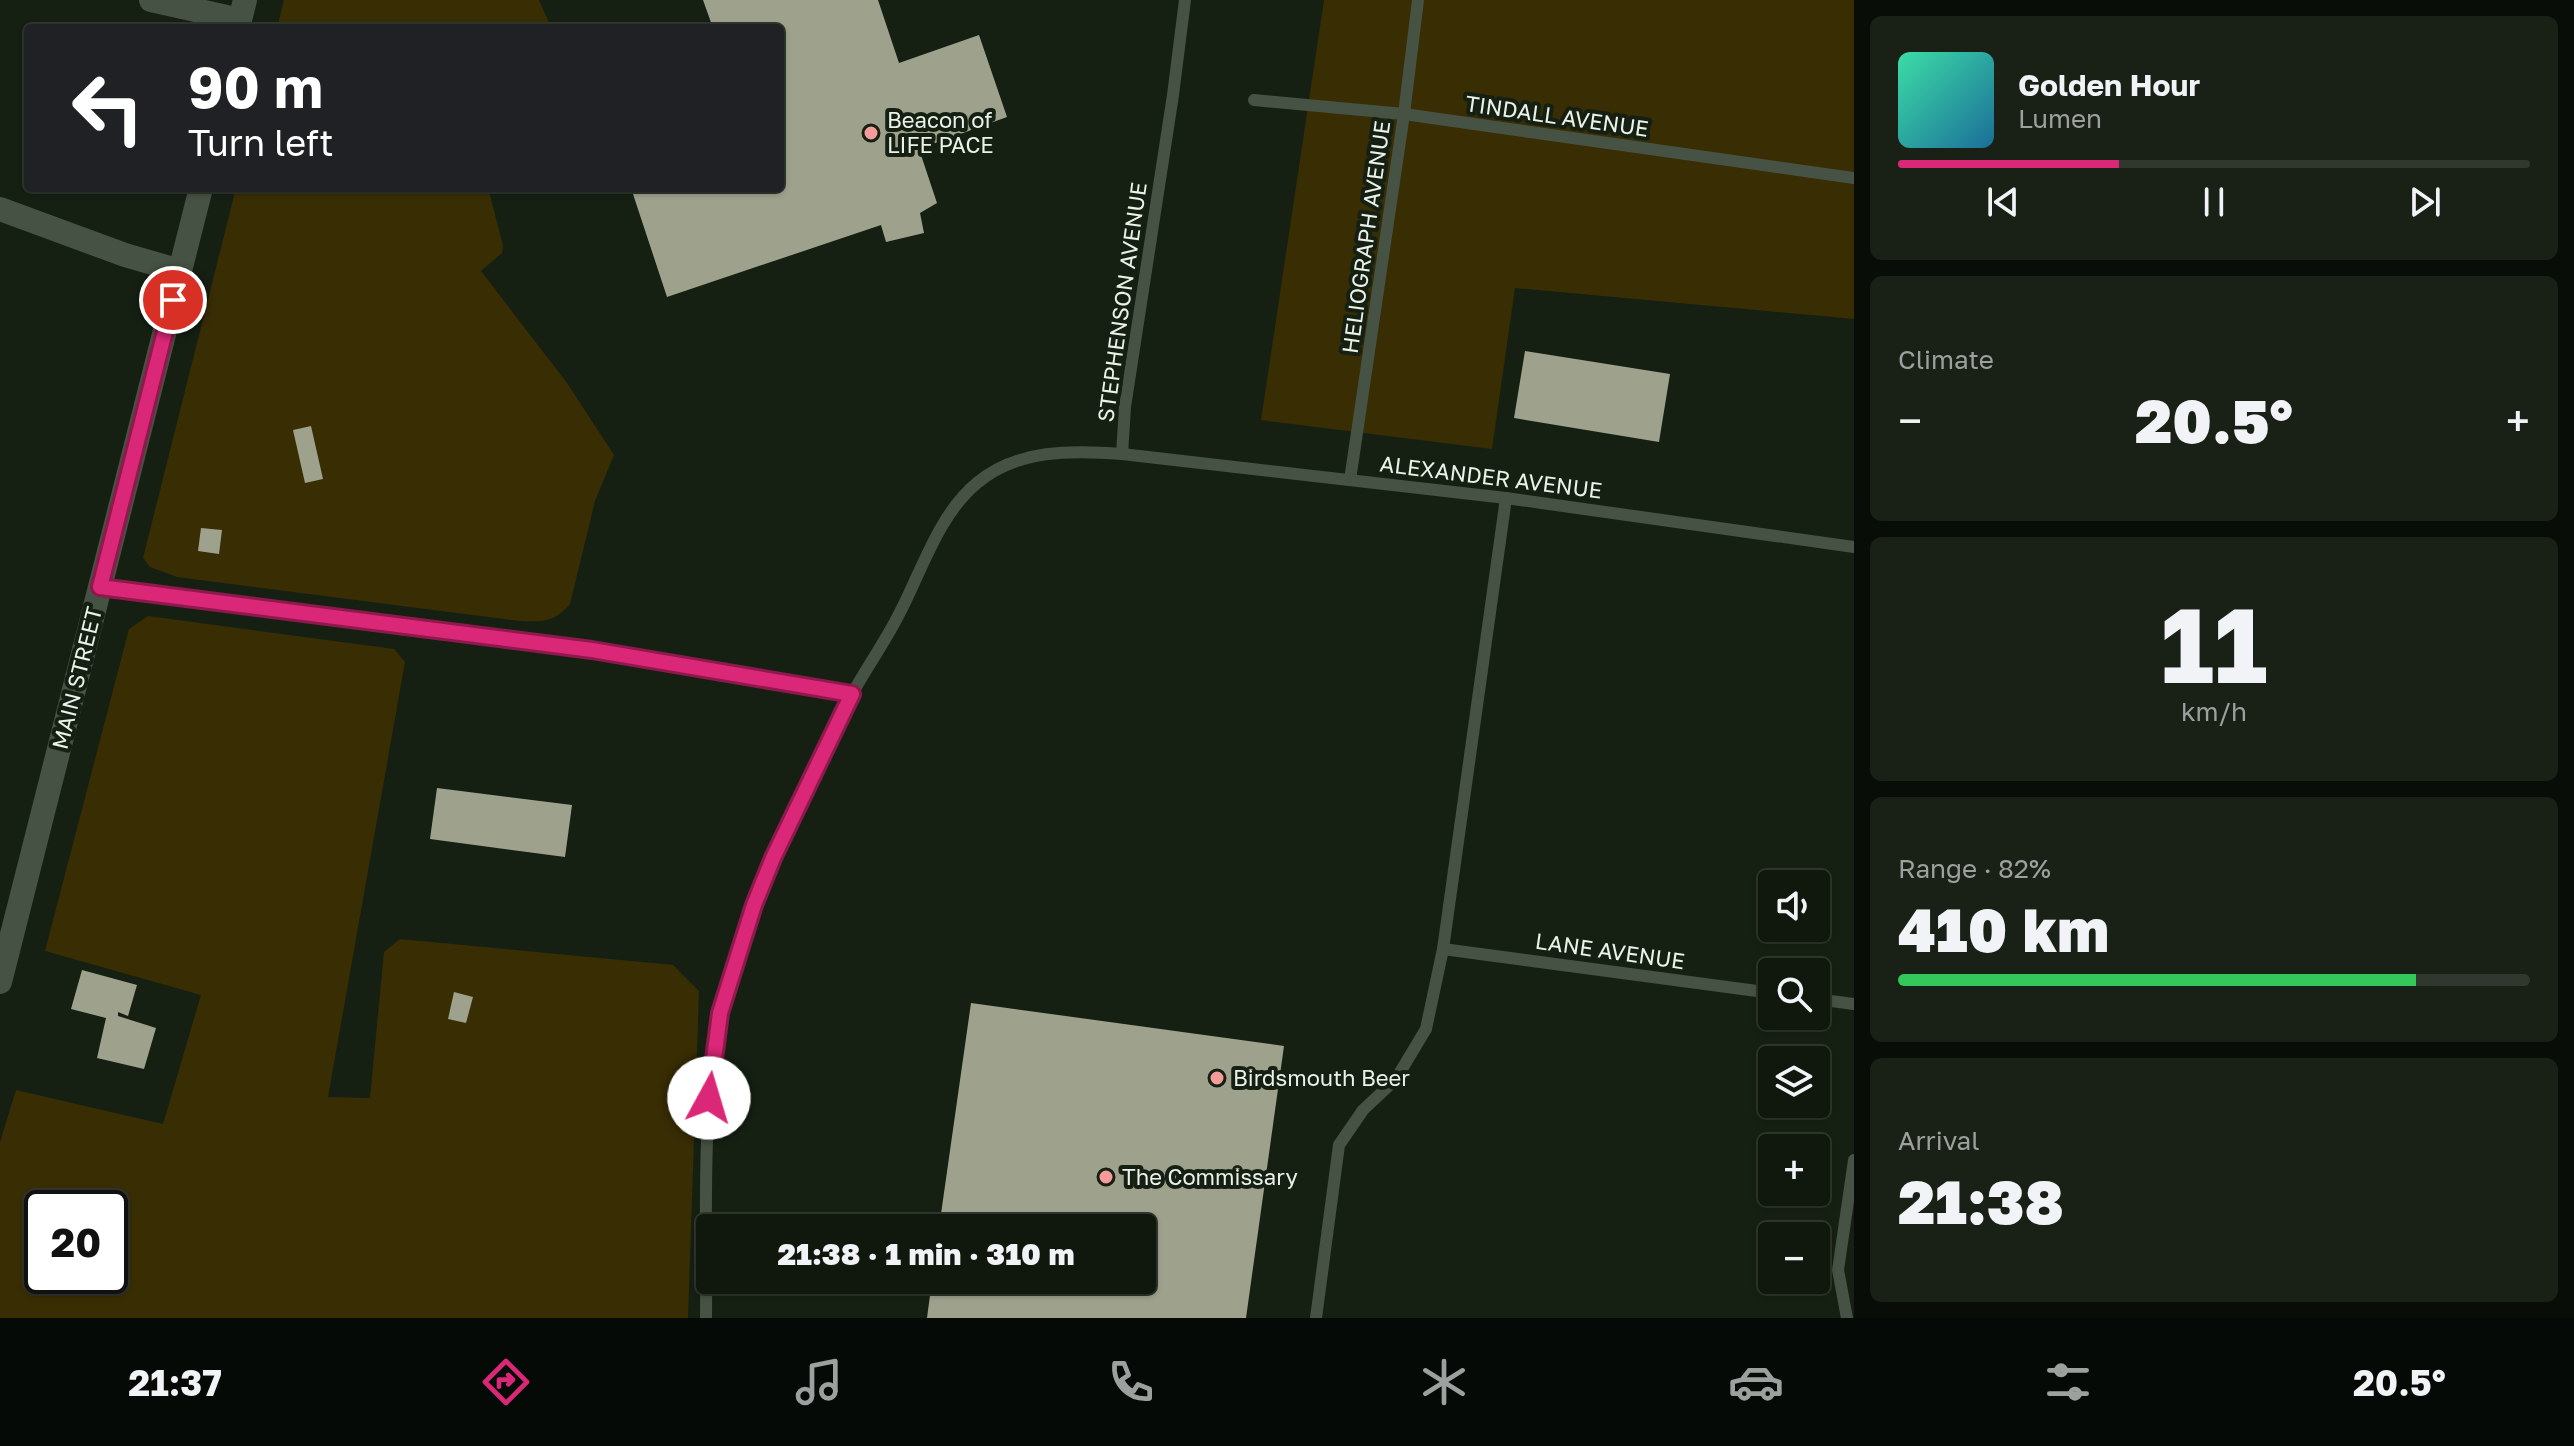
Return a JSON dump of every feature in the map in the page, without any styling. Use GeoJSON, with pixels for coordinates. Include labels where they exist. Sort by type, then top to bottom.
{"type":"FeatureCollection","features":[{"type":"Feature","properties":{"kind":"street"},"geometry":{"type":"LineString","coordinates":[[151,0],[241,16]]}},
{"type":"Feature","properties":{"kind":"street","name":"MAIN STREET"},"geometry":{"type":"LineString","coordinates":[[0,982],[200,192]]}},
{"type":"Feature","properties":{"kind":"street"},"geometry":{"type":"LineString","coordinates":[[0,209],[125,255],[180,271]]}},
{"type":"Feature","properties":{"kind":"lane","name":"STEPHENSON AVENUE"},"geometry":{"type":"LineString","coordinates":[[706,1318],[709,1098],[720,1013],[754,905],[773,858],[852,694],[897,618],[942,528],[965,494],[979,481],[1028,458],[1060,452],[1122,454],[1125,407],[1185,0]]}},
{"type":"Feature","properties":{"kind":"lane","name":"HELIOGRAPH AVENUE"},"geometry":{"type":"LineString","coordinates":[[1350,480],[1418,0]]}},
{"type":"Feature","properties":{"kind":"lane","name":"TINDALL AVENUE"},"geometry":{"type":"LineString","coordinates":[[1254,100],[1404,114],[1854,178]]}},
{"type":"Feature","properties":{"kind":"lane","name":"ALEXANDER AVENUE"},"geometry":{"type":"LineString","coordinates":[[1122,454],[1506,498],[1854,547]]}},
{"type":"Feature","properties":{"kind":"lane"},"geometry":{"type":"LineString","coordinates":[[1316,1318],[1339,1145],[1363,1110],[1396,1079],[1426,1029],[1443,949],[1506,498]]}},
{"type":"Feature","properties":{"kind":"lane"},"geometry":{"type":"LineString","coordinates":[[100,587],[592,650],[852,694]]}},
{"type":"Feature","properties":{"kind":"lane","name":"LANE AVENUE"},"geometry":{"type":"LineString","coordinates":[[1443,949],[1758,991]]}},
{"type":"Feature","properties":{"kind":"lane"},"geometry":{"type":"LineString","coordinates":[[1830,1001],[1854,1004]]}},
{"type":"Feature","properties":{"kind":"lane"},"geometry":{"type":"LineString","coordinates":[[1847,1318],[1838,1270],[1854,1160]]}},
{"type":"Feature","properties":{"kind":"shaded area"},"geometry":{"type":"Polygon","coordinates":[[[284,0],[539,0],[550,24],[278,24],[284,0]]]}},
{"type":"Feature","properties":{"kind":"shaded area"},"geometry":{"type":"Polygon","coordinates":[[[1324,0],[1854,0],[1854,319],[1515,288],[1492,449],[1261,420],[1324,0]]]}},
{"type":"Feature","properties":{"kind":"shaded area"},"geometry":{"type":"Polygon","coordinates":[[[235,192],[489,192],[503,245],[502,253],[481,271],[567,383],[614,455],[595,501],[570,604],[553,618],[520,621],[177,577],[150,567],[143,558],[235,192]]]}},
{"type":"Feature","properties":{"kind":"shaded area"},"geometry":{"type":"Polygon","coordinates":[[[148,616],[394,649],[405,662],[328,1097],[370,1098],[384,952],[400,939],[673,965],[699,991],[688,1318],[0,1318],[0,1142],[16,1090],[163,1124],[201,995],[45,951],[129,629],[148,616]]]}},
{"type":"Feature","properties":{"kind":"building","name":"Beacon of LIFE PACE"},"geometry":{"type":"Polygon","coordinates":[[[703,0],[878,0],[899,63],[979,35],[1007,117],[919,149],[937,203],[920,213],[924,233],[886,242],[881,225],[667,297],[632,192],[784,192],[784,24],[712,24],[703,0]]]}},
{"type":"Feature","properties":{"kind":"building"},"geometry":{"type":"Polygon","coordinates":[[[1525,351],[1670,374],[1659,442],[1514,418],[1525,351]]]}},
{"type":"Feature","properties":{"kind":"building"},"geometry":{"type":"Polygon","coordinates":[[[311,426],[323,479],[305,483],[293,430],[311,426]]]}},
{"type":"Feature","properties":{"kind":"building"},"geometry":{"type":"Polygon","coordinates":[[[201,528],[222,530],[219,554],[198,551],[201,528]]]}},
{"type":"Feature","properties":{"kind":"building"},"geometry":{"type":"Polygon","coordinates":[[[437,788],[572,805],[565,857],[430,839],[437,788]]]}},
{"type":"Feature","properties":{"kind":"building"},"geometry":{"type":"Polygon","coordinates":[[[82,970],[137,985],[128,1016],[118,1012],[118,1016],[156,1028],[144,1069],[97,1058],[106,1018],[71,1009],[82,970]]]}},
{"type":"Feature","properties":{"kind":"building"},"geometry":{"type":"Polygon","coordinates":[[[454,992],[473,997],[466,1023],[448,1019],[454,992]]]}},
{"type":"Feature","properties":{"kind":"building","name":"The Commissary"},"geometry":{"type":"Polygon","coordinates":[[[971,1003],[1284,1046],[1246,1318],[927,1318],[930,1294],[1156,1294],[1156,1214],[941,1214],[971,1003]]]}},
{"type":"Feature","properties":{"kind":"place","name":"Beacon of LIFE PACE"},"geometry":{"type":"Point","coordinates":[871,133]}},
{"type":"Feature","properties":{"kind":"place","name":"Birdsmouth Beer"},"geometry":{"type":"Point","coordinates":[1217,1078]}},
{"type":"Feature","properties":{"kind":"place","name":"The Commissary"},"geometry":{"type":"Point","coordinates":[1106,1177]}},
{"type":"Feature","properties":{"kind":"route"},"geometry":{"type":"LineString","coordinates":[[173,300],[100,587],[592,650],[724,675],[852,694],[773,858],[736,955],[720,1013],[709,1098]]}}]}
